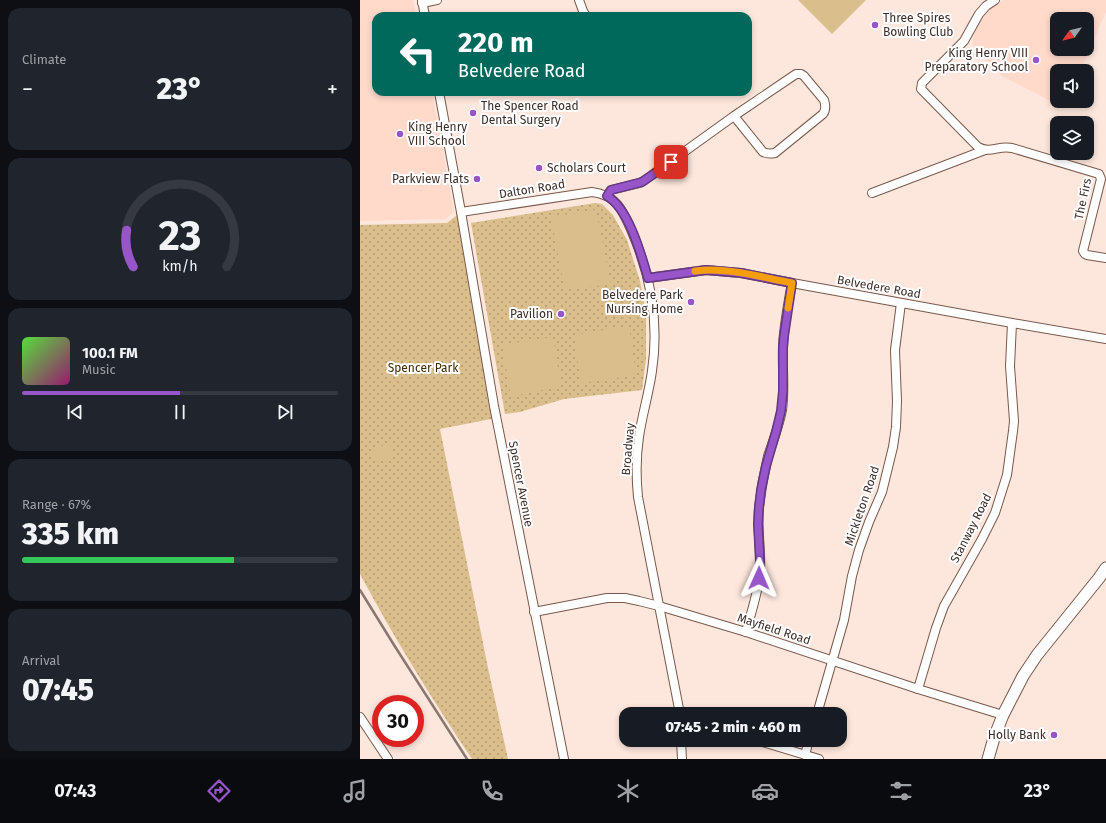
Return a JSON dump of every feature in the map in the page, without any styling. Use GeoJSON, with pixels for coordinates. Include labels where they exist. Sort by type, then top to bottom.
{"type":"FeatureCollection","features":[{"type":"Feature","properties":{"kind":"main road"},"geometry":{"type":"LineString","coordinates":[[988,759],[1003,715],[1022,676],[1106,568]]}},
{"type":"Feature","properties":{"kind":"street"},"geometry":{"type":"LineString","coordinates":[[424,12],[422,2],[437,0]]}},
{"type":"Feature","properties":{"kind":"street"},"geometry":{"type":"LineString","coordinates":[[579,0],[584,12]]}},
{"type":"Feature","properties":{"kind":"street"},"geometry":{"type":"LineString","coordinates":[[985,150],[978,147],[922,91],[921,87],[922,83],[964,41],[975,19],[982,10],[995,0]]}},
{"type":"Feature","properties":{"kind":"street"},"geometry":{"type":"LineString","coordinates":[[607,196],[611,190],[640,183],[645,180],[734,116],[796,74],[801,74],[807,78],[826,104],[823,114],[771,154],[765,154],[762,152],[734,116]]}},
{"type":"Feature","properties":{"kind":"street","name":"Spencer Avenue"},"geometry":{"type":"LineString","coordinates":[[440,96],[494,406],[564,759]]}},
{"type":"Feature","properties":{"kind":"street","name":"The Firs"},"geometry":{"type":"LineString","coordinates":[[872,193],[985,150],[1006,147],[1012,148],[1097,173],[1101,177],[1102,189],[1083,251],[1085,254],[1106,258]]}},
{"type":"Feature","properties":{"kind":"street","name":"Dalton Road"},"geometry":{"type":"LineString","coordinates":[[461,212],[592,192],[607,196]]}},
{"type":"Feature","properties":{"kind":"street","name":"Broadway"},"geometry":{"type":"LineString","coordinates":[[607,196],[613,200],[624,215],[639,248],[651,291],[654,322],[654,356],[649,391],[639,437],[637,460],[638,497],[679,707]]}},
{"type":"Feature","properties":{"kind":"street","name":"Belvedere Road"},"geometry":{"type":"LineString","coordinates":[[648,278],[706,270],[741,273],[1106,339]]}},
{"type":"Feature","properties":{"kind":"street"},"geometry":{"type":"LineString","coordinates":[[746,632],[755,600],[759,578],[760,560],[758,524],[761,490],[783,401],[784,336],[792,283]]}},
{"type":"Feature","properties":{"kind":"street","name":"Mickleton Road"},"geometry":{"type":"LineString","coordinates":[[819,707],[844,620],[852,576],[859,550],[882,492],[893,447],[898,401],[895,350],[901,303]]}},
{"type":"Feature","properties":{"kind":"street","name":"Stanway Road"},"geometry":{"type":"LineString","coordinates":[[918,689],[942,612],[995,513],[1007,475],[1014,421],[1010,366],[1012,323]]}},
{"type":"Feature","properties":{"kind":"street","name":"Mayfield Road"},"geometry":{"type":"LineString","coordinates":[[534,612],[607,598],[625,598],[659,606],[746,632],[918,689],[1003,715]]}},
{"type":"Feature","properties":{"kind":"street"},"geometry":{"type":"LineString","coordinates":[[360,717],[388,759]]}},
{"type":"Feature","properties":{"kind":"street"},"geometry":{"type":"LineString","coordinates":[[682,747],[682,759]]}},
{"type":"Feature","properties":{"kind":"street"},"geometry":{"type":"LineString","coordinates":[[779,747],[819,759]]}},
{"type":"Feature","properties":{"kind":"street"},"geometry":{"type":"LineString","coordinates":[[805,755],[808,747]]}},
{"type":"Feature","properties":{"kind":"shaded area","name":"King Henry VIII School"},"geometry":{"type":"Polygon","coordinates":[[[360,0],[413,0],[415,12],[372,12],[372,96],[433,96],[454,212],[445,219],[360,221],[360,0]]]}},
{"type":"Feature","properties":{"kind":"shaded area","name":"King Henry VIII Preparatory School"},"geometry":{"type":"Polygon","coordinates":[[[1003,0],[1106,0],[1106,12],[1094,39],[1094,12],[1050,12],[1050,56],[1087,56],[1083,64],[1050,64],[1050,101],[1002,76],[972,44],[976,26],[988,10],[1003,0]]]}},
{"type":"Feature","properties":{"kind":"green space"},"geometry":{"type":"Polygon","coordinates":[[[798,0],[866,0],[832,34],[798,0]]]}},
{"type":"Feature","properties":{"kind":"green space"},"geometry":{"type":"Polygon","coordinates":[[[595,203],[602,204],[613,215],[627,240],[640,281],[646,313],[646,359],[642,390],[564,399],[520,412],[505,414],[471,223],[595,203]]]}},
{"type":"Feature","properties":{"kind":"green space"},"geometry":{"type":"Polygon","coordinates":[[[596,210],[611,284],[565,290],[551,217],[596,210]]]}},
{"type":"Feature","properties":{"kind":"green space","name":"Spencer Park"},"geometry":{"type":"Polygon","coordinates":[[[461,212],[496,418],[440,429],[488,668],[508,759],[472,759],[414,668],[360,574],[360,225],[447,223],[461,212]]]}},
{"type":"Feature","properties":{"kind":"green space"},"geometry":{"type":"Polygon","coordinates":[[[629,326],[636,375],[581,383],[574,335],[629,326]]]}},
{"type":"Feature","properties":{"kind":"green space"},"geometry":{"type":"Polygon","coordinates":[[[553,337],[561,387],[511,396],[502,345],[553,337]]]}},
{"type":"Feature","properties":{"kind":"green space"},"geometry":{"type":"Polygon","coordinates":[[[390,444],[394,457],[375,462],[371,449],[390,444]]]}},
{"type":"Feature","properties":{"kind":"railway"},"geometry":{"type":"LineString","coordinates":[[360,590],[467,759]]}},
{"type":"Feature","properties":{"kind":"slow traffic"},"geometry":{"type":"LineString","coordinates":[[695,271],[725,271],[792,283],[788,308]]}},
{"type":"Feature","properties":{"kind":"place","name":"Three Spires Bowling Club"},"geometry":{"type":"Point","coordinates":[875,25]}},
{"type":"Feature","properties":{"kind":"place","name":"King Henry VIII Preparatory School"},"geometry":{"type":"Point","coordinates":[1036,60]}},
{"type":"Feature","properties":{"kind":"place","name":"The Spencer Road Dental Surgery"},"geometry":{"type":"Point","coordinates":[473,113]}},
{"type":"Feature","properties":{"kind":"place","name":"King Henry VIII School"},"geometry":{"type":"Point","coordinates":[400,134]}},
{"type":"Feature","properties":{"kind":"place","name":"Scholars Court"},"geometry":{"type":"Point","coordinates":[539,168]}},
{"type":"Feature","properties":{"kind":"place","name":"Parkview Flats"},"geometry":{"type":"Point","coordinates":[477,179]}},
{"type":"Feature","properties":{"kind":"place","name":"Belvedere Park Nursing Home"},"geometry":{"type":"Point","coordinates":[691,302]}},
{"type":"Feature","properties":{"kind":"place","name":"Pavilion"},"geometry":{"type":"Point","coordinates":[561,314]}},
{"type":"Feature","properties":{"kind":"place","name":"Holly Bank"},"geometry":{"type":"Point","coordinates":[1054,735]}},
{"type":"Feature","properties":{"kind":"route"},"geometry":{"type":"LineString","coordinates":[[671,162],[640,183],[611,190],[607,196],[619,206],[630,226],[639,248],[648,278],[706,270],[741,273],[792,283],[783,348],[783,401],[761,490],[758,524],[760,560],[759,578]]}}]}
